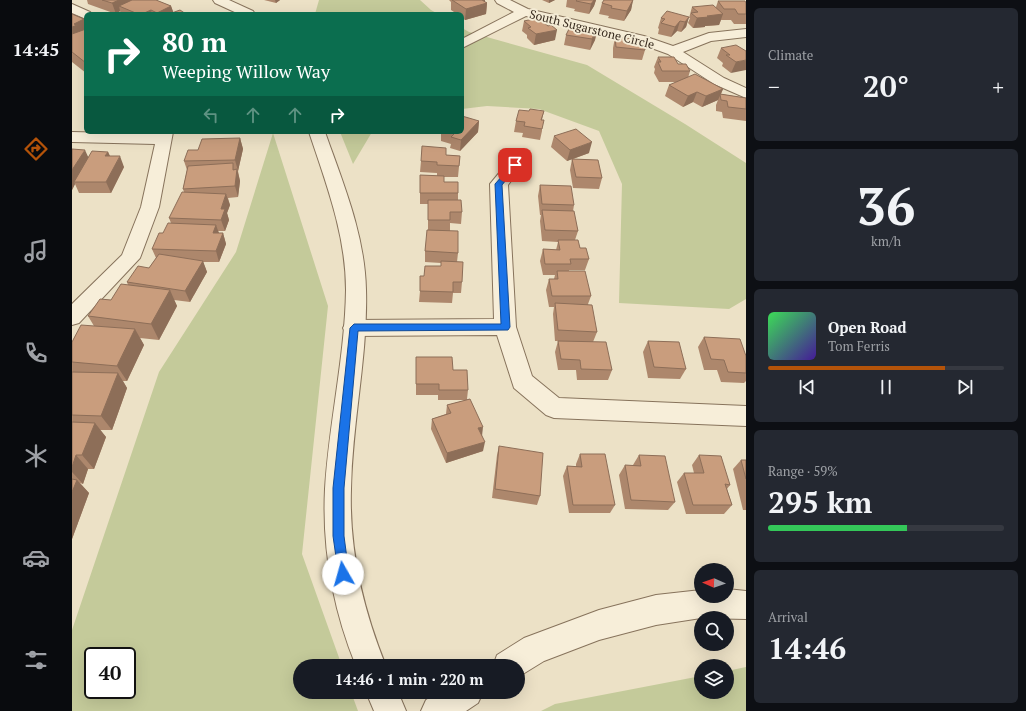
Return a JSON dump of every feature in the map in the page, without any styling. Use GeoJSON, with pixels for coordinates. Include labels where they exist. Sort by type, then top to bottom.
{"type":"FeatureCollection","features":[{"type":"Feature","properties":{"kind":"street"},"geometry":{"type":"LineString","coordinates":[[219,0],[245,12]]}},
{"type":"Feature","properties":{"kind":"street","name":"South Sugarstone Circle"},"geometry":{"type":"LineString","coordinates":[[501,0],[524,12],[639,39],[673,52],[719,81],[746,94]]}},
{"type":"Feature","properties":{"kind":"street"},"geometry":{"type":"LineString","coordinates":[[72,8],[84,14]]}},
{"type":"Feature","properties":{"kind":"street"},"geometry":{"type":"LineString","coordinates":[[464,43],[524,12]]}},
{"type":"Feature","properties":{"kind":"street"},"geometry":{"type":"LineString","coordinates":[[673,52],[709,37],[746,34]]}},
{"type":"Feature","properties":{"kind":"street"},"geometry":{"type":"LineString","coordinates":[[318,134],[344,214],[354,256],[356,290],[354,328],[338,488],[338,536],[345,587],[359,639],[368,659]]}},
{"type":"Feature","properties":{"kind":"street"},"geometry":{"type":"LineString","coordinates":[[72,137],[164,135],[150,207],[130,258],[72,316]]}},
{"type":"Feature","properties":{"kind":"street"},"geometry":{"type":"LineString","coordinates":[[515,165],[499,184],[505,327],[522,381],[554,408],[746,416]]}},
{"type":"Feature","properties":{"kind":"street"},"geometry":{"type":"LineString","coordinates":[[354,328],[505,327]]}},
{"type":"Feature","properties":{"kind":"street"},"geometry":{"type":"LineString","coordinates":[[519,659],[535,649],[599,624],[656,610],[713,603],[746,605]]}},
{"type":"Feature","properties":{"kind":"street"},"geometry":{"type":"LineString","coordinates":[[385,699],[390,711]]}},
{"type":"Feature","properties":{"kind":"street"},"geometry":{"type":"LineString","coordinates":[[437,711],[456,699]]}},
{"type":"Feature","properties":{"kind":"green space"},"geometry":{"type":"Polygon","coordinates":[[[319,0],[420,0],[434,12],[316,12],[319,0]]]}},
{"type":"Feature","properties":{"kind":"green space"},"geometry":{"type":"Polygon","coordinates":[[[464,29],[469,32],[587,65],[746,163],[746,299],[729,309],[619,303],[622,184],[599,131],[539,109],[487,106],[464,109],[464,29]]]}},
{"type":"Feature","properties":{"kind":"green space"},"geometry":{"type":"Polygon","coordinates":[[[273,134],[328,306],[302,554],[340,659],[293,659],[293,699],[354,699],[358,711],[72,711],[72,630],[159,372],[236,252],[273,134]]]}},
{"type":"Feature","properties":{"kind":"green space"},"geometry":{"type":"Polygon","coordinates":[[[341,134],[371,134],[353,164],[341,134]]]}},
{"type":"Feature","properties":{"kind":"green space"},"geometry":{"type":"Polygon","coordinates":[[[746,667],[746,711],[541,711],[555,704],[694,677],[694,699],[734,699],[734,670],[746,667]]]}},
{"type":"Feature","properties":{"kind":"building"},"geometry":{"type":"Polygon","coordinates":[[[102,0],[119,0],[112,3],[102,0]]]}},
{"type":"Feature","properties":{"kind":"building"},"geometry":{"type":"Polygon","coordinates":[[[132,0],[156,0],[171,6],[159,12],[151,10],[146,12],[133,12],[119,6],[132,0]]]}},
{"type":"Feature","properties":{"kind":"building"},"geometry":{"type":"Polygon","coordinates":[[[452,0],[482,0],[487,3],[466,9],[452,0]]]}},
{"type":"Feature","properties":{"kind":"building"},"geometry":{"type":"Polygon","coordinates":[[[594,0],[591,4],[576,1],[594,0]]]}},
{"type":"Feature","properties":{"kind":"building"},"geometry":{"type":"Polygon","coordinates":[[[604,0],[633,0],[627,11],[611,8],[612,6],[602,3],[604,0]]]}},
{"type":"Feature","properties":{"kind":"building"},"geometry":{"type":"Polygon","coordinates":[[[718,1],[745,1],[746,14],[738,14],[735,9],[724,9],[718,1]]]}},
{"type":"Feature","properties":{"kind":"building"},"geometry":{"type":"Polygon","coordinates":[[[713,5],[723,14],[697,18],[691,13],[698,12],[692,7],[713,5]]]}},
{"type":"Feature","properties":{"kind":"building"},"geometry":{"type":"Polygon","coordinates":[[[667,11],[689,17],[685,22],[680,21],[675,27],[661,23],[665,19],[661,18],[667,11]]]}},
{"type":"Feature","properties":{"kind":"building"},"geometry":{"type":"Polygon","coordinates":[[[72,14],[84,19],[74,24],[77,25],[72,27],[72,14]]]}},
{"type":"Feature","properties":{"kind":"building"},"geometry":{"type":"Polygon","coordinates":[[[538,18],[548,26],[551,25],[557,30],[536,34],[528,28],[531,27],[524,21],[538,18]]]}},
{"type":"Feature","properties":{"kind":"building"},"geometry":{"type":"Polygon","coordinates":[[[571,25],[597,29],[592,39],[566,35],[571,25]]]}},
{"type":"Feature","properties":{"kind":"building"},"geometry":{"type":"Polygon","coordinates":[[[84,30],[84,61],[72,52],[72,34],[84,30]]]}},
{"type":"Feature","properties":{"kind":"building"},"geometry":{"type":"Polygon","coordinates":[[[615,37],[644,40],[645,50],[616,47],[615,37]]]}},
{"type":"Feature","properties":{"kind":"building"},"geometry":{"type":"Polygon","coordinates":[[[736,45],[746,51],[746,60],[736,62],[726,55],[730,55],[721,48],[736,45]]]}},
{"type":"Feature","properties":{"kind":"building"},"geometry":{"type":"Polygon","coordinates":[[[658,57],[674,57],[678,64],[686,64],[690,71],[662,71],[658,62],[661,62],[658,57]]]}},
{"type":"Feature","properties":{"kind":"building"},"geometry":{"type":"Polygon","coordinates":[[[695,74],[723,89],[706,96],[697,92],[688,96],[669,85],[695,74]]]}},
{"type":"Feature","properties":{"kind":"building"},"geometry":{"type":"Polygon","coordinates":[[[720,94],[746,98],[746,109],[728,107],[727,101],[721,100],[720,94]]]}},
{"type":"Feature","properties":{"kind":"building"},"geometry":{"type":"Polygon","coordinates":[[[530,109],[544,111],[541,120],[544,120],[542,129],[524,126],[525,122],[516,121],[519,110],[529,111],[530,109]]]}},
{"type":"Feature","properties":{"kind":"building"},"geometry":{"type":"Polygon","coordinates":[[[464,117],[479,121],[461,140],[451,137],[454,134],[464,134],[464,117]]]}},
{"type":"Feature","properties":{"kind":"building"},"geometry":{"type":"Polygon","coordinates":[[[576,129],[592,142],[570,150],[554,136],[576,129]]]}},
{"type":"Feature","properties":{"kind":"building"},"geometry":{"type":"Polygon","coordinates":[[[240,138],[235,160],[184,161],[188,150],[198,150],[202,139],[240,138]]]}},
{"type":"Feature","properties":{"kind":"building"},"geometry":{"type":"Polygon","coordinates":[[[422,146],[446,148],[446,155],[460,156],[459,166],[437,165],[437,162],[421,161],[422,146]]]}},
{"type":"Feature","properties":{"kind":"building"},"geometry":{"type":"Polygon","coordinates":[[[72,149],[85,150],[72,170],[72,149]]]}},
{"type":"Feature","properties":{"kind":"building"},"geometry":{"type":"Polygon","coordinates":[[[92,151],[108,152],[105,156],[120,156],[106,182],[74,182],[92,151]]]}},
{"type":"Feature","properties":{"kind":"building"},"geometry":{"type":"Polygon","coordinates":[[[572,159],[598,160],[602,178],[576,177],[572,159]]]}},
{"type":"Feature","properties":{"kind":"building"},"geometry":{"type":"Polygon","coordinates":[[[233,163],[233,170],[237,169],[235,186],[183,189],[188,166],[233,163]]]}},
{"type":"Feature","properties":{"kind":"building"},"geometry":{"type":"Polygon","coordinates":[[[420,175],[444,176],[444,182],[458,182],[458,193],[420,193],[420,175]]]}},
{"type":"Feature","properties":{"kind":"building"},"geometry":{"type":"Polygon","coordinates":[[[540,185],[571,186],[574,205],[542,204],[540,185]]]}},
{"type":"Feature","properties":{"kind":"building"},"geometry":{"type":"Polygon","coordinates":[[[182,192],[226,194],[221,209],[225,209],[221,220],[169,218],[182,192]]]}},
{"type":"Feature","properties":{"kind":"building"},"geometry":{"type":"Polygon","coordinates":[[[428,200],[461,200],[462,212],[450,212],[450,220],[428,220],[428,200]]]}},
{"type":"Feature","properties":{"kind":"building"},"geometry":{"type":"Polygon","coordinates":[[[542,210],[574,211],[578,231],[545,230],[542,210]]]}},
{"type":"Feature","properties":{"kind":"building"},"geometry":{"type":"Polygon","coordinates":[[[168,223],[216,225],[213,233],[223,233],[216,251],[152,249],[159,233],[163,233],[168,223]]]}},
{"type":"Feature","properties":{"kind":"building"},"geometry":{"type":"Polygon","coordinates":[[[427,230],[458,231],[458,253],[425,251],[427,230]]]}},
{"type":"Feature","properties":{"kind":"building"},"geometry":{"type":"Polygon","coordinates":[[[558,240],[578,240],[580,248],[586,248],[589,259],[570,259],[571,264],[545,264],[543,249],[560,250],[558,240]]]}},
{"type":"Feature","properties":{"kind":"building"},"geometry":{"type":"Polygon","coordinates":[[[159,254],[203,261],[185,291],[127,282],[138,266],[149,268],[159,254]]]}},
{"type":"Feature","properties":{"kind":"building"},"geometry":{"type":"Polygon","coordinates":[[[441,261],[463,262],[462,282],[453,282],[453,292],[420,291],[420,276],[424,276],[425,266],[441,266],[441,261]]]}},
{"type":"Feature","properties":{"kind":"building"},"geometry":{"type":"Polygon","coordinates":[[[557,271],[585,271],[591,296],[552,296],[549,279],[558,279],[557,271]]]}},
{"type":"Feature","properties":{"kind":"building"},"geometry":{"type":"Polygon","coordinates":[[[121,284],[170,290],[151,324],[88,316],[100,299],[111,300],[121,284]]]}},
{"type":"Feature","properties":{"kind":"building"},"geometry":{"type":"Polygon","coordinates":[[[555,303],[592,305],[597,332],[558,330],[555,303]]]}},
{"type":"Feature","properties":{"kind":"building"},"geometry":{"type":"Polygon","coordinates":[[[81,325],[135,329],[117,366],[72,362],[72,342],[81,325]]]}},
{"type":"Feature","properties":{"kind":"building"},"geometry":{"type":"Polygon","coordinates":[[[704,337],[740,339],[746,356],[746,373],[728,372],[724,360],[711,359],[704,337]]]}},
{"type":"Feature","properties":{"kind":"building"},"geometry":{"type":"Polygon","coordinates":[[[558,341],[606,342],[612,370],[581,369],[580,360],[561,359],[558,341]]]}},
{"type":"Feature","properties":{"kind":"building"},"geometry":{"type":"Polygon","coordinates":[[[648,341],[679,342],[686,369],[654,367],[648,341]]]}},
{"type":"Feature","properties":{"kind":"building"},"geometry":{"type":"Polygon","coordinates":[[[416,357],[452,357],[453,370],[467,370],[468,390],[439,390],[439,384],[416,384],[416,357]]]}},
{"type":"Feature","properties":{"kind":"building"},"geometry":{"type":"Polygon","coordinates":[[[72,372],[118,373],[101,416],[72,415],[72,372]]]}},
{"type":"Feature","properties":{"kind":"building"},"geometry":{"type":"Polygon","coordinates":[[[470,399],[483,427],[478,428],[485,442],[447,453],[432,419],[451,413],[447,405],[470,399]]]}},
{"type":"Feature","properties":{"kind":"building"},"geometry":{"type":"Polygon","coordinates":[[[72,422],[95,423],[82,455],[76,455],[72,467],[72,422]]]}},
{"type":"Feature","properties":{"kind":"building"},"geometry":{"type":"Polygon","coordinates":[[[499,446],[543,453],[540,496],[495,489],[499,446]]]}},
{"type":"Feature","properties":{"kind":"building"},"geometry":{"type":"Polygon","coordinates":[[[580,454],[605,454],[615,505],[573,505],[567,466],[582,467],[580,454]]]}},
{"type":"Feature","properties":{"kind":"building"},"geometry":{"type":"Polygon","coordinates":[[[639,455],[665,456],[675,502],[631,500],[625,465],[641,466],[639,455]]]}},
{"type":"Feature","properties":{"kind":"building"},"geometry":{"type":"Polygon","coordinates":[[[699,455],[721,456],[730,485],[725,484],[732,505],[693,505],[684,473],[704,473],[699,455]]]}},
{"type":"Feature","properties":{"kind":"building"},"geometry":{"type":"Polygon","coordinates":[[[741,460],[746,460],[746,479],[741,460]]]}},
{"type":"Feature","properties":{"kind":"building"},"geometry":{"type":"Polygon","coordinates":[[[72,479],[77,480],[72,492],[72,479]]]}},
{"type":"Feature","properties":{"kind":"route"},"geometry":{"type":"LineString","coordinates":[[343,574],[338,536],[338,488],[354,328],[505,327],[499,184],[515,165]]}}]}
